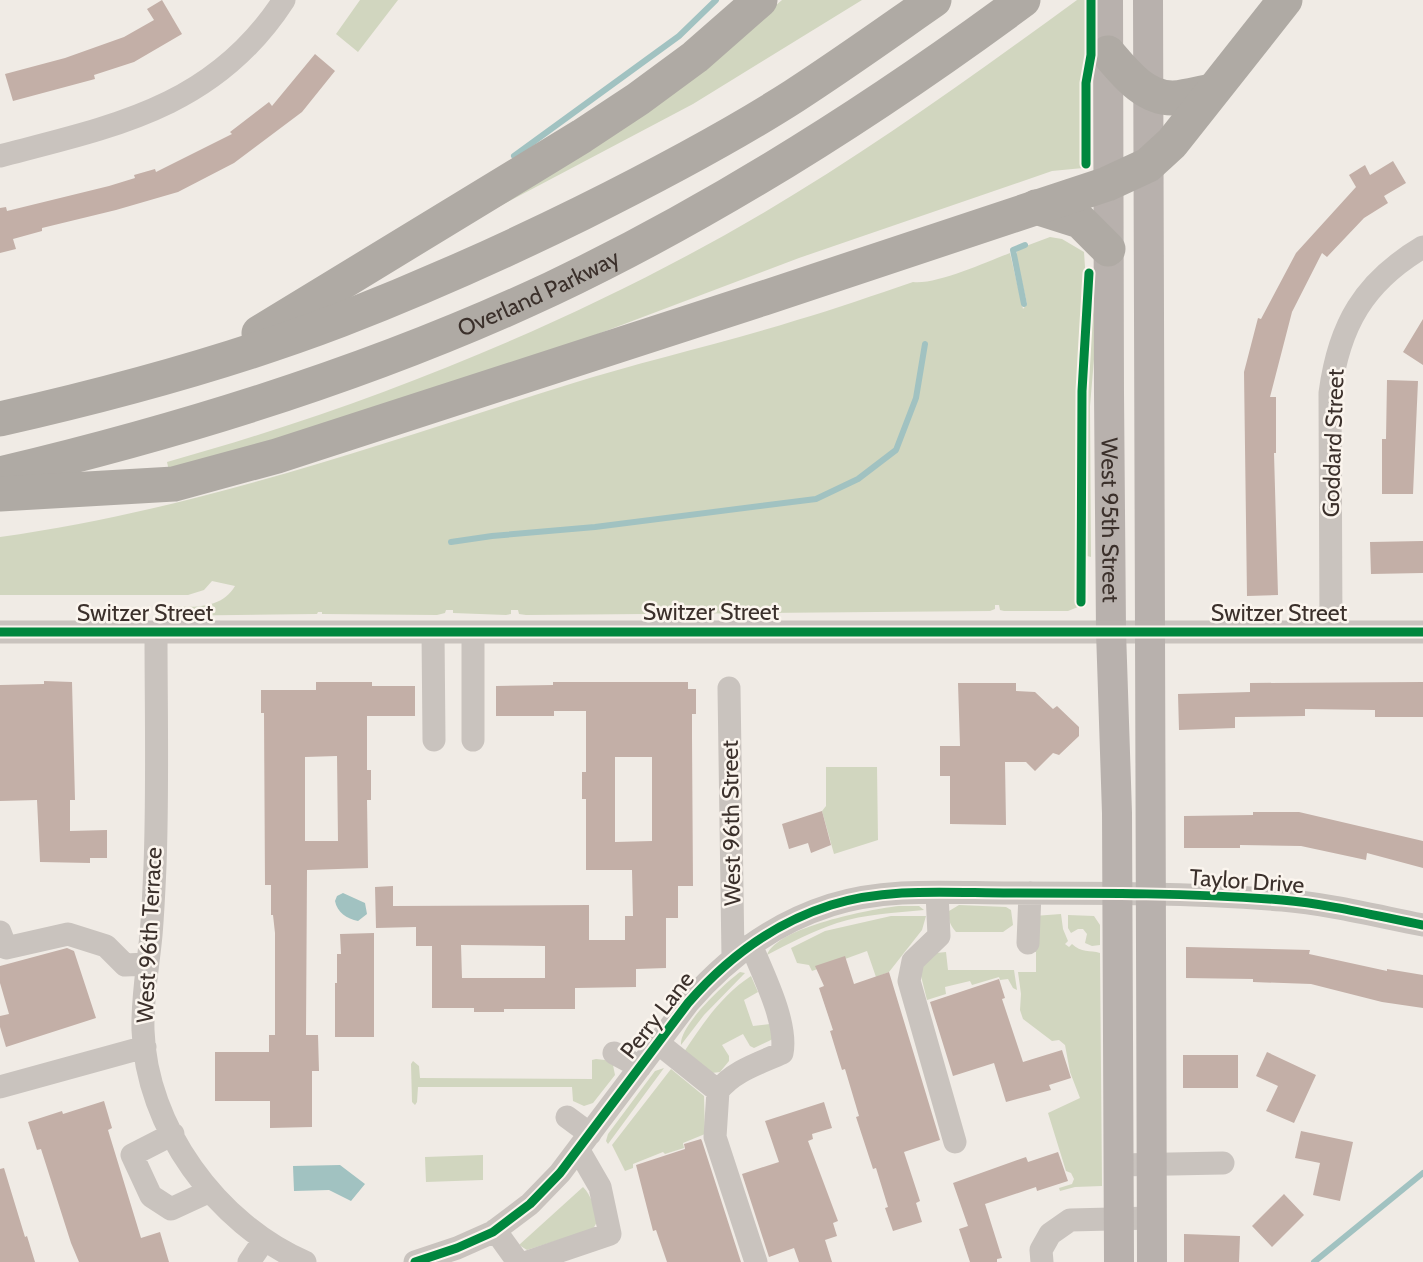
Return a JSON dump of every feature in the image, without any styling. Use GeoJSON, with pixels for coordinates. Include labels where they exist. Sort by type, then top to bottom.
{"type":"FeatureCollection","features":[{"type":"Feature","properties":{"kind":"highway"},"geometry":{"type":"LineString","coordinates":[[205,366],[615,114],[695,57],[760,0]]}},
{"type":"Feature","properties":{"kind":"highway"},"geometry":{"type":"LineString","coordinates":[[0,419],[75,402],[205,366],[338,320],[475,265],[624,192],[793,96],[934,0]]}},
{"type":"Feature","properties":{"kind":"highway","name":"Overland Parkway"},"geometry":{"type":"LineString","coordinates":[[0,474],[100,450],[287,393],[419,344],[551,289],[742,188],[841,128],[933,66],[1023,0]]}},
{"type":"Feature","properties":{"kind":"highway"},"geometry":{"type":"LineString","coordinates":[[0,494],[174,484],[277,456],[764,299],[1107,184],[1148,165],[1172,143],[1286,0]]}},
{"type":"Feature","properties":{"kind":"highway"},"geometry":{"type":"LineString","coordinates":[[1108,49],[1128,76],[1149,93],[1172,98],[1212,91]]}},
{"type":"Feature","properties":{"kind":"highway"},"geometry":{"type":"LineString","coordinates":[[1037,207],[1080,221],[1108,248]]}},
{"type":"Feature","properties":{"kind":"main road","name":"West 95th Street"},"geometry":{"type":"LineString","coordinates":[[1108,0],[1107,184],[1111,631],[1117,813],[1119,1262]]}},
{"type":"Feature","properties":{"kind":"main road","name":"West 95th Street"},"geometry":{"type":"LineString","coordinates":[[1148,5],[1152,1262]]}},
{"type":"Feature","properties":{"kind":"street"},"geometry":{"type":"LineString","coordinates":[[0,156],[139,117],[181,98],[218,73],[249,45],[284,0]]}},
{"type":"Feature","properties":{"kind":"street","name":"Goddard Street"},"geometry":{"type":"LineString","coordinates":[[1331,632],[1330,393],[1334,364],[1344,332],[1360,302],[1379,278],[1423,247]]}},
{"type":"Feature","properties":{"kind":"street","name":"Switzer Street"},"geometry":{"type":"LineString","coordinates":[[0,632],[1423,632]]}},
{"type":"Feature","properties":{"kind":"street","name":"West 96th Terrace"},"geometry":{"type":"LineString","coordinates":[[156,632],[155,862],[143,999],[145,1047],[157,1100],[191,1166],[219,1203],[264,1240]]}},
{"type":"Feature","properties":{"kind":"street"},"geometry":{"type":"LineString","coordinates":[[433,632],[434,740]]}},
{"type":"Feature","properties":{"kind":"street"},"geometry":{"type":"LineString","coordinates":[[473,632],[473,740]]}},
{"type":"Feature","properties":{"kind":"street","name":"West 96th Street"},"geometry":{"type":"LineString","coordinates":[[729,688],[742,951]]}},
{"type":"Feature","properties":{"kind":"street"},"geometry":{"type":"LineString","coordinates":[[937,893],[939,936],[913,961],[909,981],[955,1142]]}},
{"type":"Feature","properties":{"kind":"street"},"geometry":{"type":"LineString","coordinates":[[1028,943],[1030,893]]}},
{"type":"Feature","properties":{"kind":"street","name":"Perry Lane"},"geometry":{"type":"LineString","coordinates":[[415,1262],[457,1248],[495,1230],[530,1204],[560,1173],[688,1003],[742,951],[796,920],[831,905],[882,895],[1150,894]]}},
{"type":"Feature","properties":{"kind":"street","name":"Taylor Drive"},"geometry":{"type":"LineString","coordinates":[[1150,894],[1284,900],[1423,926]]}},
{"type":"Feature","properties":{"kind":"street"},"geometry":{"type":"LineString","coordinates":[[0,932],[6,948],[68,934],[106,946],[125,965],[147,964]]}},
{"type":"Feature","properties":{"kind":"street"},"geometry":{"type":"LineString","coordinates":[[742,951],[765,979],[785,1039],[782,1054],[749,1067],[718,1091],[715,1137],[756,1262]]}},
{"type":"Feature","properties":{"kind":"street"},"geometry":{"type":"LineString","coordinates":[[657,1043],[718,1091]]}},
{"type":"Feature","properties":{"kind":"street"},"geometry":{"type":"LineString","coordinates":[[0,1087],[145,1047]]}},
{"type":"Feature","properties":{"kind":"street"},"geometry":{"type":"LineString","coordinates":[[614,1053],[639,1067]]}},
{"type":"Feature","properties":{"kind":"street"},"geometry":{"type":"LineString","coordinates":[[528,1262],[610,1234],[600,1186],[584,1141],[567,1117]]}},
{"type":"Feature","properties":{"kind":"street"},"geometry":{"type":"LineString","coordinates":[[173,1134],[132,1155],[151,1196],[171,1209],[210,1191]]}},
{"type":"Feature","properties":{"kind":"street"},"geometry":{"type":"LineString","coordinates":[[1119,1164],[1223,1163]]}},
{"type":"Feature","properties":{"kind":"street"},"geometry":{"type":"LineString","coordinates":[[1042,1262],[1041,1250],[1050,1234],[1070,1220],[1152,1218]]}},
{"type":"Feature","properties":{"kind":"street"},"geometry":{"type":"LineString","coordinates":[[495,1230],[518,1262]]}},
{"type":"Feature","properties":{"kind":"street"},"geometry":{"type":"LineString","coordinates":[[249,1262],[264,1240],[305,1262]]}},
{"type":"Feature","properties":{"kind":"green space"},"geometry":{"type":"Polygon","coordinates":[[[360,0],[398,0],[358,52],[336,34],[360,0]]]}},
{"type":"Feature","properties":{"kind":"green space"},"geometry":{"type":"Polygon","coordinates":[[[782,0],[862,0],[693,104],[483,215],[738,38],[782,0]]]}},
{"type":"Feature","properties":{"kind":"green space"},"geometry":{"type":"Polygon","coordinates":[[[1077,0],[1086,0],[1083,168],[1052,171],[799,258],[574,343],[353,417],[169,471],[167,462],[311,418],[453,365],[522,336],[658,271],[816,181],[948,93],[1077,0]]]}},
{"type":"Feature","properties":{"kind":"green space"},"geometry":{"type":"Polygon","coordinates":[[[1050,237],[1062,239],[1084,252],[1086,282],[1078,427],[1079,580],[1075,583],[1079,587],[1078,607],[1068,611],[1004,611],[1000,610],[999,605],[995,605],[995,609],[990,611],[526,615],[519,614],[518,610],[511,610],[511,614],[506,615],[453,613],[453,610],[446,610],[445,613],[437,615],[318,612],[158,616],[158,606],[190,607],[211,604],[228,595],[235,586],[212,581],[204,590],[188,595],[0,595],[0,537],[73,525],[216,493],[357,452],[596,376],[768,329],[913,282],[947,277],[1010,253],[1023,309],[1027,304],[1016,255],[1018,249],[1050,237]]]}},
{"type":"Feature","properties":{"kind":"green space"},"geometry":{"type":"Polygon","coordinates":[[[1094,303],[1098,312],[1090,406],[1091,557],[1087,556],[1087,384],[1094,303]]]}},
{"type":"Feature","properties":{"kind":"green space"},"geometry":{"type":"Polygon","coordinates":[[[826,767],[877,767],[878,840],[834,854],[822,811],[826,806],[826,767]]]}},
{"type":"Feature","properties":{"kind":"green space"},"geometry":{"type":"Polygon","coordinates":[[[959,905],[1006,907],[1011,910],[1013,925],[1003,932],[956,932],[950,922],[949,911],[959,905]]]}},
{"type":"Feature","properties":{"kind":"green space"},"geometry":{"type":"Polygon","coordinates":[[[899,906],[919,906],[924,910],[869,916],[837,923],[810,933],[767,955],[774,945],[806,928],[848,915],[899,906]]]}},
{"type":"Feature","properties":{"kind":"green space"},"geometry":{"type":"Polygon","coordinates":[[[1061,914],[1068,941],[1065,944],[1100,953],[1102,1186],[1075,1187],[1060,1191],[1059,1188],[1072,1184],[1074,1179],[1071,1173],[1066,1171],[1048,1113],[1080,1098],[1070,1072],[1065,1045],[1059,1040],[1052,1041],[1023,1019],[1018,972],[1036,972],[1036,952],[1033,951],[1034,916],[1061,914]]]}},
{"type":"Feature","properties":{"kind":"green space"},"geometry":{"type":"Polygon","coordinates":[[[1068,915],[1094,916],[1100,925],[1100,945],[1085,943],[1087,934],[1083,929],[1071,933],[1068,928],[1068,915]]]}},
{"type":"Feature","properties":{"kind":"green space"},"geometry":{"type":"Polygon","coordinates":[[[891,916],[926,916],[922,930],[889,972],[876,977],[867,951],[812,971],[809,965],[797,963],[791,948],[825,931],[891,916]]]}},
{"type":"Feature","properties":{"kind":"green space"},"geometry":{"type":"Polygon","coordinates":[[[946,952],[948,970],[1014,970],[1017,990],[1008,979],[1000,980],[999,977],[972,985],[970,981],[945,987],[946,994],[927,1000],[920,972],[921,964],[936,953],[946,952]]]}},
{"type":"Feature","properties":{"kind":"green space"},"geometry":{"type":"Polygon","coordinates":[[[740,972],[745,973],[704,1015],[681,1045],[687,1027],[695,1017],[714,995],[740,972]]]}},
{"type":"Feature","properties":{"kind":"green space"},"geometry":{"type":"Polygon","coordinates":[[[751,976],[758,992],[744,1000],[753,1026],[770,1024],[773,1039],[754,1048],[743,1034],[722,1045],[729,1061],[720,1072],[712,1073],[684,1052],[722,1001],[751,976]]]}},
{"type":"Feature","properties":{"kind":"green space"},"geometry":{"type":"Polygon","coordinates":[[[592,1060],[613,1065],[615,1075],[593,1103],[584,1106],[573,1101],[572,1087],[418,1087],[417,1102],[415,1105],[412,1102],[413,1061],[419,1066],[420,1078],[592,1079],[592,1060]]]}},
{"type":"Feature","properties":{"kind":"green space"},"geometry":{"type":"Polygon","coordinates":[[[664,1068],[608,1144],[608,1134],[655,1071],[664,1068]]]}},
{"type":"Feature","properties":{"kind":"green space"},"geometry":{"type":"Polygon","coordinates":[[[671,1069],[704,1096],[705,1134],[683,1143],[684,1148],[665,1154],[663,1152],[633,1164],[633,1168],[625,1171],[612,1145],[671,1069]]]}},
{"type":"Feature","properties":{"kind":"green space"},"geometry":{"type":"Polygon","coordinates":[[[483,1155],[483,1180],[426,1182],[425,1157],[483,1155]]]}},
{"type":"Feature","properties":{"kind":"green space"},"geometry":{"type":"Polygon","coordinates":[[[583,1187],[591,1199],[595,1213],[597,1222],[593,1229],[527,1250],[519,1245],[583,1187]]]}},
{"type":"Feature","properties":{"kind":"water"},"geometry":{"type":"Polygon","coordinates":[[[343,893],[365,903],[367,914],[358,921],[343,914],[335,901],[337,896],[343,893]]]}},
{"type":"Feature","properties":{"kind":"water"},"geometry":{"type":"Polygon","coordinates":[[[340,1165],[365,1184],[351,1201],[329,1190],[294,1191],[293,1166],[340,1165]]]}},
{"type":"Feature","properties":{"kind":"building"},"geometry":{"type":"Polygon","coordinates":[[[162,0],[182,34],[134,62],[94,75],[95,79],[13,101],[5,74],[65,58],[124,37],[154,20],[147,9],[162,0]]]}},
{"type":"Feature","properties":{"kind":"building"},"geometry":{"type":"Polygon","coordinates":[[[315,54],[335,71],[302,112],[234,163],[178,192],[42,228],[42,231],[13,239],[16,249],[0,253],[0,208],[6,207],[7,211],[109,186],[155,169],[156,172],[232,134],[230,132],[269,102],[272,106],[315,54]]]}},
{"type":"Feature","properties":{"kind":"building"},"geometry":{"type":"Polygon","coordinates":[[[1393,161],[1406,183],[1384,196],[1388,203],[1364,218],[1327,257],[1322,253],[1292,312],[1270,397],[1276,397],[1274,453],[1278,595],[1247,596],[1244,372],[1258,318],[1261,319],[1296,253],[1356,187],[1349,175],[1365,165],[1370,175],[1393,161]]]}},
{"type":"Feature","properties":{"kind":"building"},"geometry":{"type":"Polygon","coordinates":[[[1423,319],[1423,365],[1403,352],[1423,319]]]}},
{"type":"Feature","properties":{"kind":"building"},"geometry":{"type":"Polygon","coordinates":[[[1387,380],[1418,381],[1413,494],[1382,494],[1382,439],[1386,439],[1387,380]]]}},
{"type":"Feature","properties":{"kind":"building"},"geometry":{"type":"Polygon","coordinates":[[[1423,541],[1423,573],[1371,574],[1370,542],[1423,541]]]}},
{"type":"Feature","properties":{"kind":"building"},"geometry":{"type":"Polygon","coordinates":[[[44,681],[72,682],[75,800],[70,800],[70,831],[107,830],[107,858],[90,858],[90,863],[40,862],[37,800],[0,801],[0,685],[44,684],[44,681]]]}},
{"type":"Feature","properties":{"kind":"building"},"geometry":{"type":"Polygon","coordinates":[[[316,682],[372,682],[372,686],[415,686],[415,716],[367,716],[367,770],[371,770],[371,800],[367,800],[368,868],[307,870],[306,1035],[318,1035],[319,1071],[312,1071],[312,1127],[270,1128],[270,1101],[215,1101],[215,1052],[269,1052],[269,1035],[275,1035],[275,933],[271,915],[271,885],[265,885],[264,713],[261,713],[261,690],[316,690],[316,682]],[[337,756],[305,757],[305,841],[338,841],[337,756]]]}},
{"type":"Feature","properties":{"kind":"building"},"geometry":{"type":"Polygon","coordinates":[[[553,682],[688,682],[688,689],[696,689],[696,714],[692,714],[693,886],[678,886],[678,918],[666,918],[666,968],[636,969],[636,987],[575,988],[575,1009],[504,1009],[504,1012],[474,1012],[474,1008],[432,1008],[432,946],[416,946],[416,927],[376,928],[375,887],[393,886],[393,906],[589,905],[589,940],[625,940],[625,916],[633,916],[632,870],[586,870],[586,799],[582,799],[582,772],[586,772],[586,711],[554,711],[554,716],[496,716],[496,686],[553,685],[553,682]],[[615,757],[615,842],[652,841],[652,757],[615,757]],[[461,945],[462,978],[545,978],[545,946],[461,945]]]}},
{"type":"Feature","properties":{"kind":"building"},"geometry":{"type":"Polygon","coordinates":[[[1423,682],[1423,717],[1375,717],[1375,710],[1305,709],[1305,716],[1235,717],[1235,728],[1179,730],[1178,694],[1250,692],[1250,683],[1423,682]]]}},
{"type":"Feature","properties":{"kind":"building"},"geometry":{"type":"Polygon","coordinates":[[[958,683],[1016,683],[1016,691],[1035,692],[1053,709],[1057,706],[1079,727],[1079,736],[1059,755],[1053,753],[1035,771],[1026,762],[1005,762],[1006,825],[950,824],[950,776],[940,776],[940,746],[960,746],[958,683]]]}},
{"type":"Feature","properties":{"kind":"building"},"geometry":{"type":"Polygon","coordinates":[[[822,811],[831,845],[811,853],[808,843],[789,849],[782,824],[822,811]]]}},
{"type":"Feature","properties":{"kind":"building"},"geometry":{"type":"Polygon","coordinates":[[[1253,812],[1299,812],[1423,841],[1423,868],[1367,853],[1366,860],[1301,846],[1184,848],[1184,816],[1253,815],[1253,812]]]}},
{"type":"Feature","properties":{"kind":"building"},"geometry":{"type":"Polygon","coordinates":[[[374,933],[374,1037],[335,1037],[335,983],[337,954],[341,954],[340,934],[374,933]]]}},
{"type":"Feature","properties":{"kind":"building"},"geometry":{"type":"Polygon","coordinates":[[[1186,947],[1310,950],[1309,954],[1387,971],[1423,975],[1423,1008],[1382,1002],[1311,984],[1253,982],[1253,979],[1186,978],[1186,947]]]}},
{"type":"Feature","properties":{"kind":"building"},"geometry":{"type":"Polygon","coordinates":[[[67,948],[74,951],[96,1018],[6,1047],[0,1016],[9,1014],[0,983],[0,966],[67,948]]]}},
{"type":"Feature","properties":{"kind":"building"},"geometry":{"type":"Polygon","coordinates":[[[845,956],[854,984],[889,972],[940,1140],[904,1152],[920,1201],[916,1203],[922,1222],[893,1231],[876,1168],[873,1169],[856,1117],[859,1116],[845,1069],[842,1070],[830,1031],[833,1030],[819,988],[824,986],[815,966],[845,956]]]}},
{"type":"Feature","properties":{"kind":"building"},"geometry":{"type":"Polygon","coordinates":[[[999,979],[1005,998],[1002,999],[1023,1062],[1062,1050],[1071,1078],[1049,1085],[1051,1090],[1006,1102],[994,1063],[953,1076],[930,1002],[999,979]]]}},
{"type":"Feature","properties":{"kind":"building"},"geometry":{"type":"Polygon","coordinates":[[[1267,1052],[1316,1075],[1294,1123],[1266,1111],[1278,1086],[1256,1076],[1267,1052]]]}},
{"type":"Feature","properties":{"kind":"building"},"geometry":{"type":"Polygon","coordinates":[[[1183,1055],[1238,1055],[1238,1088],[1183,1088],[1183,1055]]]}},
{"type":"Feature","properties":{"kind":"building"},"geometry":{"type":"Polygon","coordinates":[[[104,1101],[112,1128],[108,1130],[141,1238],[160,1232],[169,1262],[79,1262],[71,1243],[41,1149],[37,1150],[28,1122],[104,1101]]]}},
{"type":"Feature","properties":{"kind":"building"},"geometry":{"type":"Polygon","coordinates":[[[824,1102],[832,1128],[812,1134],[813,1139],[808,1141],[838,1221],[833,1223],[837,1236],[825,1240],[832,1262],[799,1262],[794,1248],[769,1257],[742,1174],[779,1162],[765,1121],[824,1102]]]}},
{"type":"Feature","properties":{"kind":"building"},"geometry":{"type":"Polygon","coordinates":[[[1301,1131],[1353,1142],[1340,1201],[1313,1195],[1320,1163],[1295,1158],[1301,1131]]]}},
{"type":"Feature","properties":{"kind":"building"},"geometry":{"type":"Polygon","coordinates":[[[701,1139],[741,1262],[667,1262],[656,1230],[653,1231],[636,1165],[685,1149],[684,1144],[701,1139]]]}},
{"type":"Feature","properties":{"kind":"building"},"geometry":{"type":"Polygon","coordinates":[[[1058,1152],[1068,1181],[1037,1191],[1036,1187],[985,1204],[1002,1258],[997,1259],[997,1262],[970,1262],[959,1229],[968,1226],[953,1183],[1026,1157],[1028,1162],[1058,1152]]]}},
{"type":"Feature","properties":{"kind":"building"},"geometry":{"type":"Polygon","coordinates":[[[4,1168],[35,1262],[0,1262],[0,1169],[4,1168]]]}},
{"type":"Feature","properties":{"kind":"building"},"geometry":{"type":"Polygon","coordinates":[[[1284,1194],[1304,1215],[1272,1247],[1252,1226],[1284,1194]]]}},
{"type":"Feature","properties":{"kind":"building"},"geometry":{"type":"Polygon","coordinates":[[[1184,1234],[1240,1236],[1239,1262],[1184,1262],[1184,1234]]]}},
{"type":"Feature","properties":{"kind":"waterway"},"geometry":{"type":"LineString","coordinates":[[514,156],[679,36],[716,0]]}},
{"type":"Feature","properties":{"kind":"waterway"},"geometry":{"type":"LineString","coordinates":[[1024,304],[1013,250],[1025,245]]}},
{"type":"Feature","properties":{"kind":"waterway"},"geometry":{"type":"LineString","coordinates":[[451,542],[816,499],[858,479],[896,450],[916,398],[925,344]]}},
{"type":"Feature","properties":{"kind":"waterway"},"geometry":{"type":"LineString","coordinates":[[1314,1262],[1423,1173]]}},
{"type":"Feature","properties":{"kind":"cycle path"},"geometry":{"type":"LineString","coordinates":[[1086,164],[1086,83],[1091,55],[1091,0]]}},
{"type":"Feature","properties":{"kind":"cycle path"},"geometry":{"type":"LineString","coordinates":[[1081,602],[1082,391],[1089,273]]}},
{"type":"Feature","properties":{"kind":"cycle path"},"geometry":{"type":"LineString","coordinates":[[0,632],[1423,632]]}},
{"type":"Feature","properties":{"kind":"cycle path"},"geometry":{"type":"LineString","coordinates":[[415,1262],[493,1232],[530,1204],[560,1173],[688,1003],[718,972],[771,932],[831,905],[853,899],[920,892],[1180,895],[1300,902],[1423,925]]}}]}
